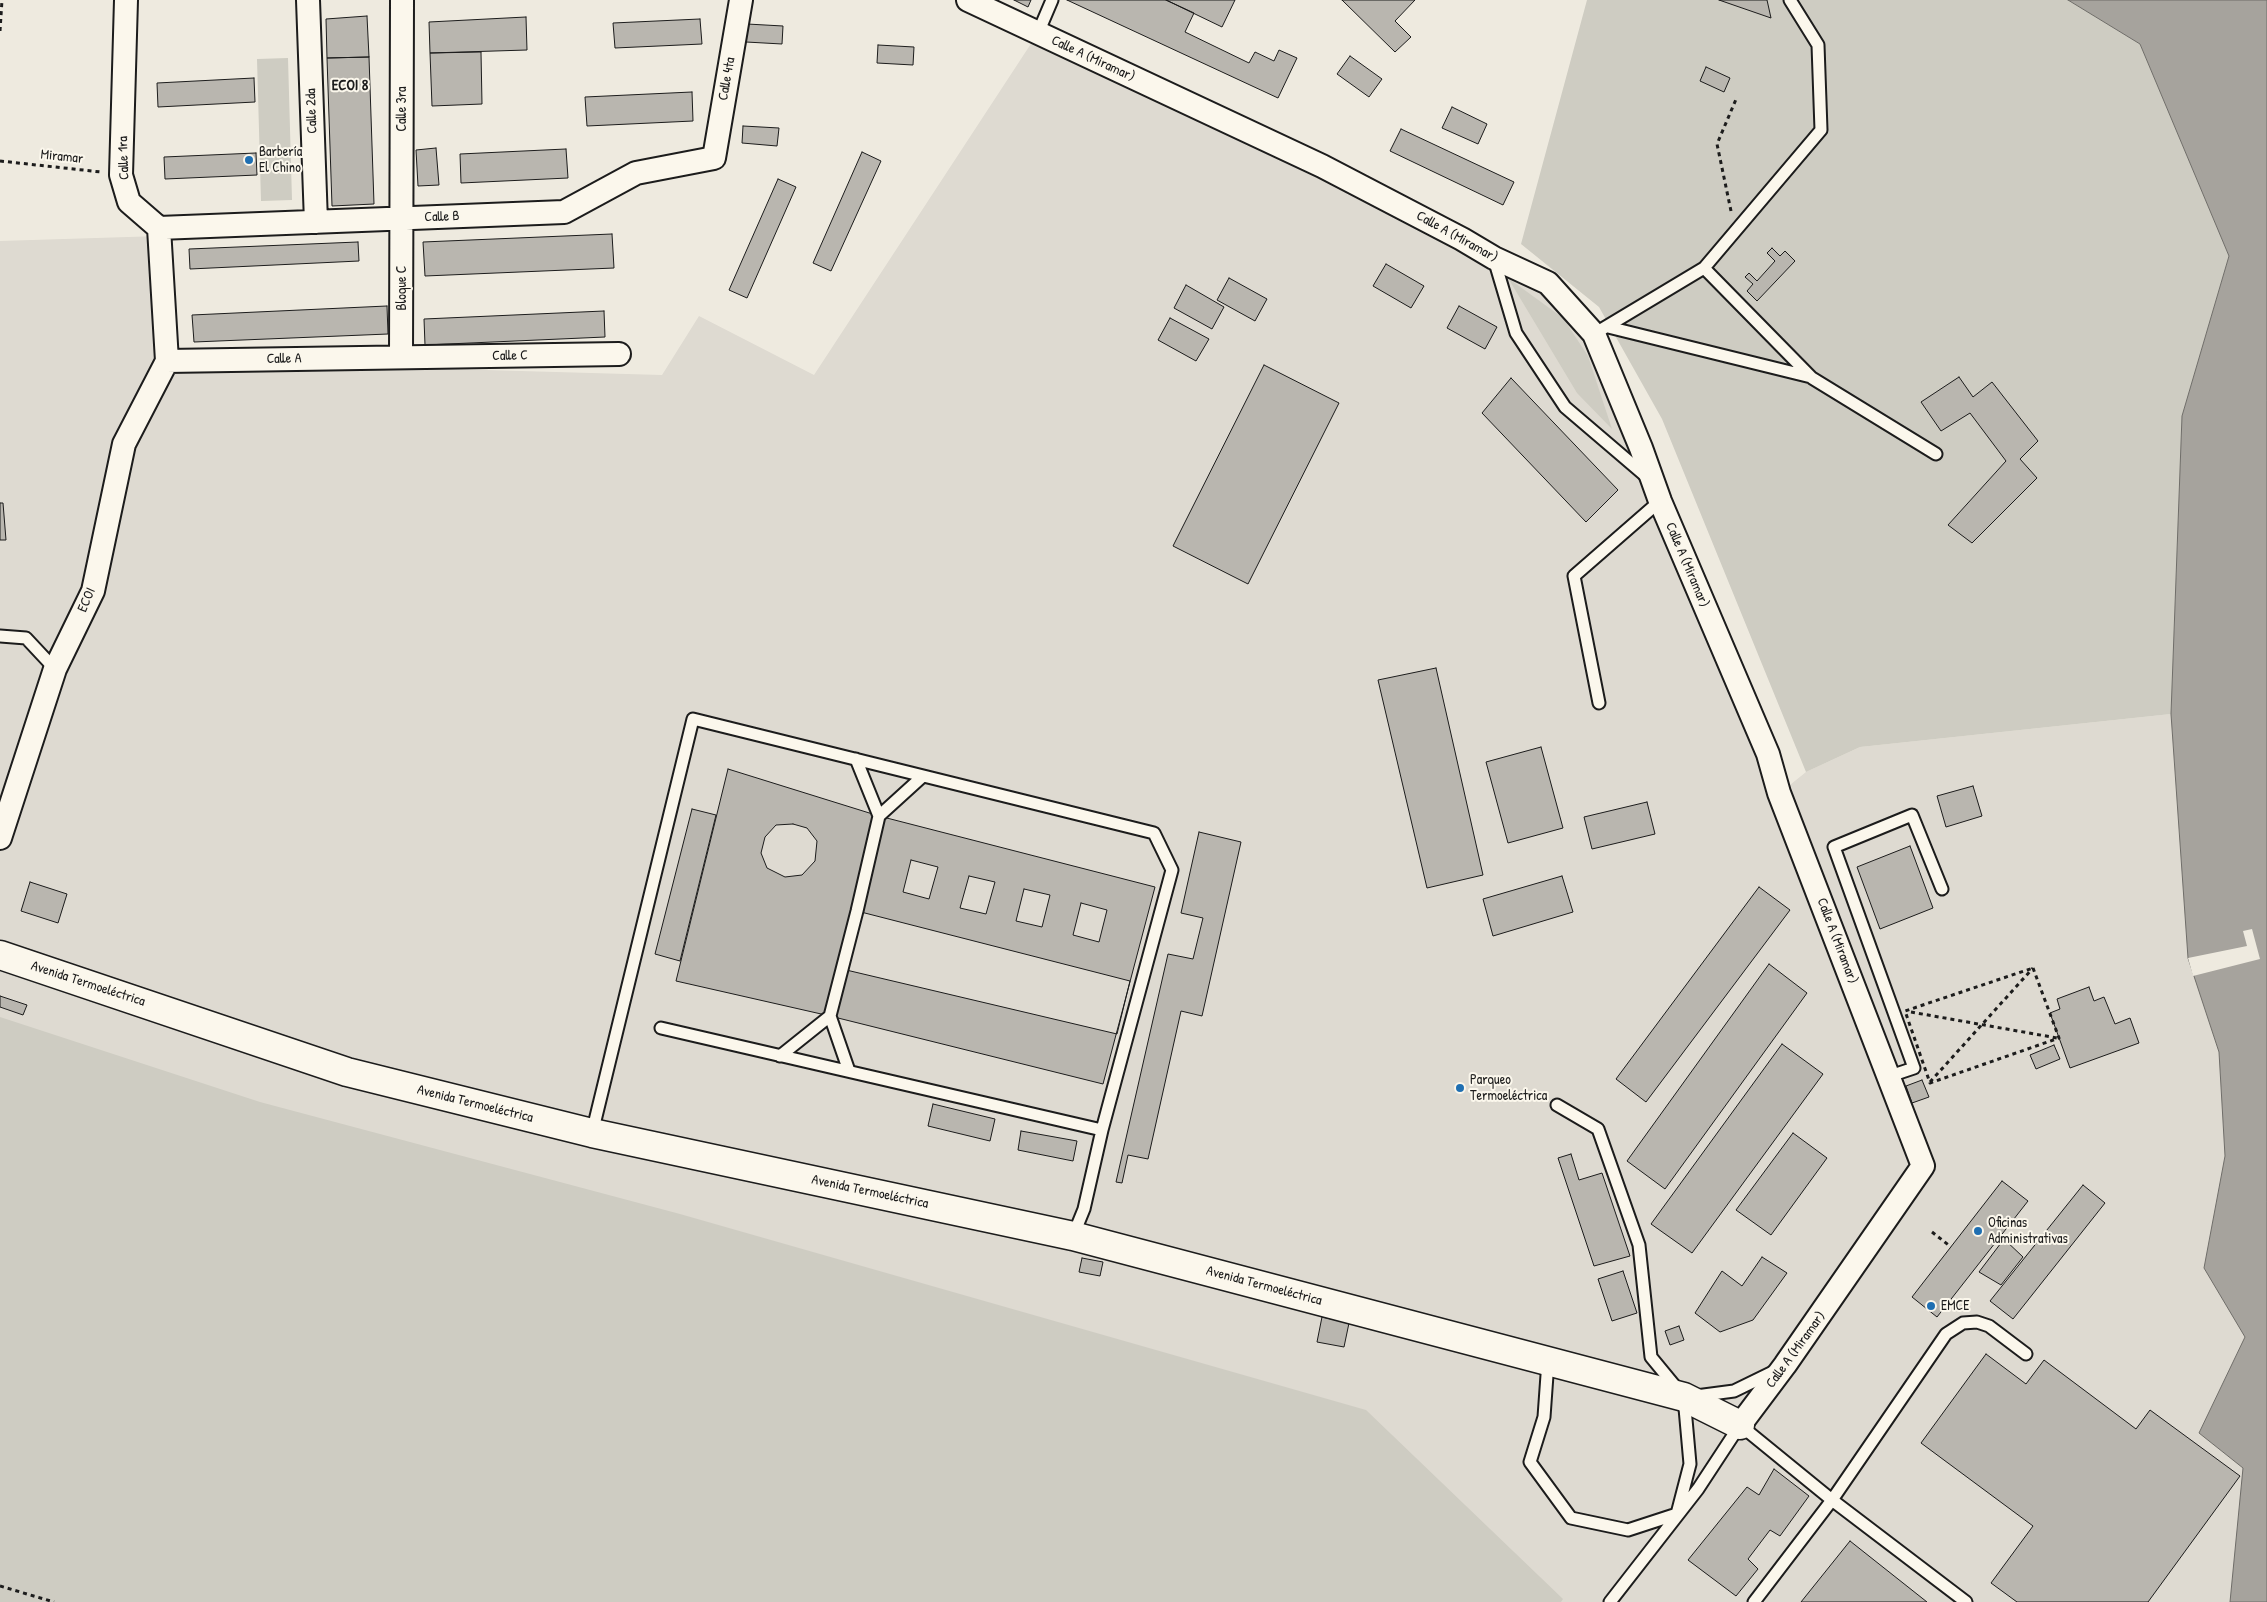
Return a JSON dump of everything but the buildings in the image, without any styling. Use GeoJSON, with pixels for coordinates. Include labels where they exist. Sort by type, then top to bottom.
{"type":"FeatureCollection","features":[{"type":"Feature","properties":{"kind":"main road","name":"Avenida Termoeléctrica"},"geometry":{"type":"LineString","coordinates":[[0,955],[347,1072],[592,1133],[1073,1236],[1684,1397],[1740,1425]]}},
{"type":"Feature","properties":{"kind":"street","name":"Calle 1ra"},"geometry":{"type":"LineString","coordinates":[[126,0],[121,175],[129,202],[160,228]]}},
{"type":"Feature","properties":{"kind":"street","name":"Calle 2da"},"geometry":{"type":"LineString","coordinates":[[308,0],[316,222]]}},
{"type":"Feature","properties":{"kind":"street","name":"Calle 3ra"},"geometry":{"type":"LineString","coordinates":[[402,0],[402,218]]}},
{"type":"Feature","properties":{"kind":"street","name":"Calle 4ta"},"geometry":{"type":"LineString","coordinates":[[714,158],[741,0]]}},
{"type":"Feature","properties":{"kind":"street","name":"Calle A (Miramar)"},"geometry":{"type":"LineString","coordinates":[[968,0],[1322,166],[1462,239],[1494,258],[1548,283],[1601,331],[1656,491],[1768,754],[1779,793],[1890,1076],[1923,1166],[1786,1365],[1740,1425]]}},
{"type":"Feature","properties":{"kind":"street","name":"Calle B"},"geometry":{"type":"LineString","coordinates":[[160,228],[564,212],[636,174],[714,158]]}},
{"type":"Feature","properties":{"kind":"street","name":"Bloque C"},"geometry":{"type":"LineString","coordinates":[[401,357],[402,218]]}},
{"type":"Feature","properties":{"kind":"street"},"geometry":{"type":"LineString","coordinates":[[160,228],[166,361]]}},
{"type":"Feature","properties":{"kind":"street","name":"Calle C"},"geometry":{"type":"LineString","coordinates":[[401,357],[619,354]]}},
{"type":"Feature","properties":{"kind":"street","name":"Calle A"},"geometry":{"type":"LineString","coordinates":[[166,361],[401,357]]}},
{"type":"Feature","properties":{"kind":"street","name":"ECOI"},"geometry":{"type":"LineString","coordinates":[[0,838],[55,669],[93,591],[124,444],[166,361]]}},
{"type":"Feature","properties":{"kind":"lane"},"geometry":{"type":"LineString","coordinates":[[1038,33],[1052,0]]}},
{"type":"Feature","properties":{"kind":"lane"},"geometry":{"type":"LineString","coordinates":[[1601,331],[1704,268],[1821,130],[1818,44],[1790,0]]}},
{"type":"Feature","properties":{"kind":"lane"},"geometry":{"type":"LineString","coordinates":[[1494,258],[1516,332],[1565,407],[1656,491],[1574,576],[1599,703]]}},
{"type":"Feature","properties":{"kind":"lane"},"geometry":{"type":"LineString","coordinates":[[1704,268],[1812,378],[1936,454]]}},
{"type":"Feature","properties":{"kind":"lane"},"geometry":{"type":"LineString","coordinates":[[1601,331],[1812,378]]}},
{"type":"Feature","properties":{"kind":"lane"},"geometry":{"type":"LineString","coordinates":[[0,636],[26,638],[55,669]]}},
{"type":"Feature","properties":{"kind":"lane"},"geometry":{"type":"LineString","coordinates":[[592,1133],[693,719],[1154,833],[1172,870],[1102,1130],[1084,1209],[1073,1236]]}},
{"type":"Feature","properties":{"kind":"lane"},"geometry":{"type":"LineString","coordinates":[[856,759],[879,816]]}},
{"type":"Feature","properties":{"kind":"lane"},"geometry":{"type":"LineString","coordinates":[[849,1071],[830,1016],[879,816],[923,776]]}},
{"type":"Feature","properties":{"kind":"lane"},"geometry":{"type":"LineString","coordinates":[[1890,1076],[1914,1068],[1834,847],[1912,815],[1942,889]]}},
{"type":"Feature","properties":{"kind":"lane"},"geometry":{"type":"LineString","coordinates":[[780,1056],[830,1016]]}},
{"type":"Feature","properties":{"kind":"lane"},"geometry":{"type":"LineString","coordinates":[[661,1028],[1102,1130]]}},
{"type":"Feature","properties":{"kind":"lane"},"geometry":{"type":"LineString","coordinates":[[1557,1105],[1598,1129],[1639,1245],[1651,1357],[1684,1397],[1690,1464],[1677,1514]]}},
{"type":"Feature","properties":{"kind":"lane"},"geometry":{"type":"LineString","coordinates":[[1754,1602],[1832,1500],[1946,1334],[1963,1323],[1977,1322],[1989,1326],[2026,1354]]}},
{"type":"Feature","properties":{"kind":"lane"},"geometry":{"type":"LineString","coordinates":[[1548,1361],[1544,1417],[1530,1462],[1571,1518],[1628,1530],[1677,1514]]}},
{"type":"Feature","properties":{"kind":"lane"},"geometry":{"type":"LineString","coordinates":[[1684,1397],[1734,1391],[1786,1365]]}},
{"type":"Feature","properties":{"kind":"lane"},"geometry":{"type":"LineString","coordinates":[[1610,1602],[1698,1489],[1740,1425],[1832,1500],[1966,1602]]}},
{"type":"Feature","properties":{"kind":"path"},"geometry":{"type":"LineString","coordinates":[[0,31],[2,0]]}},
{"type":"Feature","properties":{"kind":"path"},"geometry":{"type":"LineString","coordinates":[[1735,231],[1717,144],[1737,97]]}},
{"type":"Feature","properties":{"kind":"path","name":"Miramar"},"geometry":{"type":"LineString","coordinates":[[0,161],[121,175]]}},
{"type":"Feature","properties":{"kind":"path"},"geometry":{"type":"LineString","coordinates":[[1905,1011],[2033,968]]}},
{"type":"Feature","properties":{"kind":"path"},"geometry":{"type":"LineString","coordinates":[[1930,1083],[2033,968]]}},
{"type":"Feature","properties":{"kind":"path"},"geometry":{"type":"LineString","coordinates":[[2033,968],[2059,1038]]}},
{"type":"Feature","properties":{"kind":"path"},"geometry":{"type":"LineString","coordinates":[[1905,1011],[2059,1038]]}},
{"type":"Feature","properties":{"kind":"path"},"geometry":{"type":"LineString","coordinates":[[1905,1011],[1930,1083]]}},
{"type":"Feature","properties":{"kind":"path"},"geometry":{"type":"LineString","coordinates":[[1930,1083],[2059,1038]]}},
{"type":"Feature","properties":{"kind":"path"},"geometry":{"type":"LineString","coordinates":[[1932,1232],[1951,1247]]}},
{"type":"Feature","properties":{"kind":"path"},"geometry":{"type":"LineString","coordinates":[[0,1586],[54,1602]]}},
{"type":"Feature","properties":{"kind":"shaded area"},"geometry":{"type":"Polygon","coordinates":[[[1587,0],[2068,0],[2140,44],[2229,256],[2182,416],[2171,714],[1860,747],[1806,772],[1662,419],[1599,307],[1521,244],[1587,0]]]}},
{"type":"Feature","properties":{"kind":"shaded area"},"geometry":{"type":"Polygon","coordinates":[[[2068,0],[2267,0],[2267,1602],[2230,1602],[2243,1468],[2199,1433],[2245,1337],[2204,1268],[2225,1156],[2219,1052],[2188,958],[2171,714],[2182,416],[2229,256],[2140,44],[2068,0]]]}},
{"type":"Feature","properties":{"kind":"shaded area"},"geometry":{"type":"Polygon","coordinates":[[[1038,33],[1548,283],[1593,333],[1780,793],[1806,772],[1860,747],[2171,714],[2188,958],[2219,1052],[2225,1156],[2204,1268],[2245,1337],[2199,1433],[2243,1468],[2230,1602],[0,1602],[0,241],[160,236],[167,361],[662,375],[699,316],[814,375],[1038,33]]]}},
{"type":"Feature","properties":{"kind":"shaded area"},"geometry":{"type":"Polygon","coordinates":[[[288,58],[292,200],[261,201],[257,59],[288,58]]]}},
{"type":"Feature","properties":{"kind":"shaded area"},"geometry":{"type":"Polygon","coordinates":[[[1508,278],[1563,318],[1588,356],[1612,429],[1577,393],[1508,278]]]}},
{"type":"Feature","properties":{"kind":"shaded area"},"geometry":{"type":"Polygon","coordinates":[[[0,1017],[260,1102],[680,1214],[1366,1410],[1563,1599],[1561,1602],[0,1602],[0,1017]]]}},
{"type":"Feature","properties":{"kind":"pier"},"geometry":{"type":"Polygon","coordinates":[[[2252,929],[2260,959],[2193,976],[2188,958],[2247,946],[2243,931],[2252,929]]]}},
{"type":"Feature","properties":{"kind":"place","name":"Barbería El Chino"},"geometry":{"type":"Point","coordinates":[249,160]}},
{"type":"Feature","properties":{"kind":"place","name":"Parqueo Termoeléctrica"},"geometry":{"type":"Point","coordinates":[1460,1088]}},
{"type":"Feature","properties":{"kind":"place","name":"Oficinas Administrativas"},"geometry":{"type":"Point","coordinates":[1978,1231]}},
{"type":"Feature","properties":{"kind":"place","name":"EMCE"},"geometry":{"type":"Point","coordinates":[1931,1306]}},
{"type":"Feature","properties":{"kind":"district","name":"ECOI 8"},"geometry":{"type":"Point","coordinates":[350,86]}}]}
